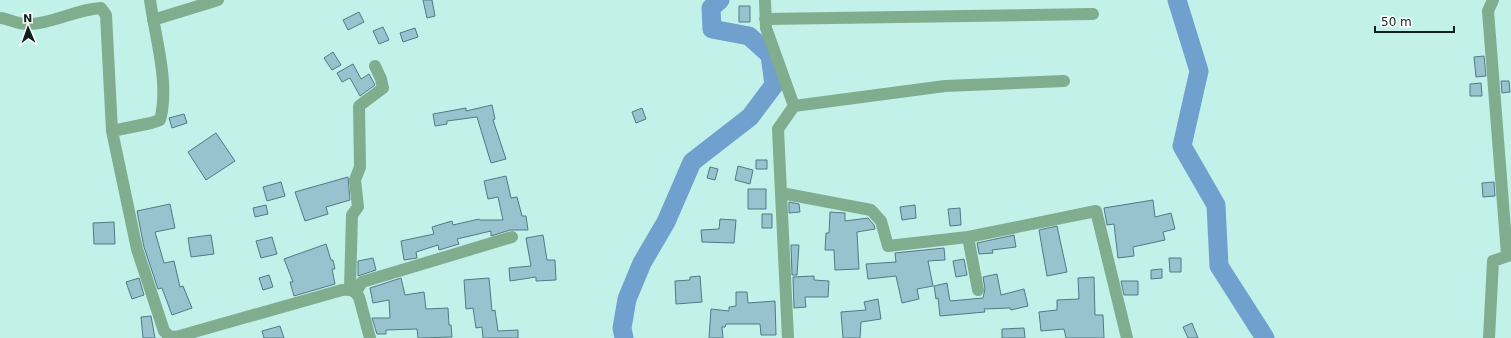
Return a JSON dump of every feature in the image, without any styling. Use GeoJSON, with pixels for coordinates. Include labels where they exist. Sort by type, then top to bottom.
{"type":"FeatureCollection","features":[{"type":"Feature","properties":{"kind":"street"},"geometry":{"type":"LineString","coordinates":[[112,131],[160,120],[163,109],[163,85],[150,0]]}},
{"type":"Feature","properties":{"kind":"street"},"geometry":{"type":"LineString","coordinates":[[153,20],[218,0]]}},
{"type":"Feature","properties":{"kind":"street"},"geometry":{"type":"LineString","coordinates":[[765,0],[766,28],[794,106]]}},
{"type":"Feature","properties":{"kind":"street"},"geometry":{"type":"LineString","coordinates":[[1489,338],[1493,261],[1509,255],[1490,56],[1488,11],[1493,0]]}},
{"type":"Feature","properties":{"kind":"street"},"geometry":{"type":"LineString","coordinates":[[0,18],[16,24],[30,24],[55,21],[93,8],[101,8],[106,15],[112,131],[137,249],[164,331],[169,337],[176,337],[342,290],[353,291],[359,297],[370,338]]}},
{"type":"Feature","properties":{"kind":"street"},"geometry":{"type":"LineString","coordinates":[[765,19],[1093,14]]}},
{"type":"Feature","properties":{"kind":"street"},"geometry":{"type":"LineString","coordinates":[[353,291],[352,215],[358,207],[355,180],[360,166],[359,106],[383,88],[375,66]]}},
{"type":"Feature","properties":{"kind":"street"},"geometry":{"type":"LineString","coordinates":[[788,338],[778,129],[794,106],[945,86],[1064,81]]}},
{"type":"Feature","properties":{"kind":"street"},"geometry":{"type":"LineString","coordinates":[[781,193],[871,210],[881,221],[888,246],[968,237],[1096,211],[1127,338]]}},
{"type":"Feature","properties":{"kind":"street"},"geometry":{"type":"LineString","coordinates":[[353,291],[362,282],[512,237]]}},
{"type":"Feature","properties":{"kind":"street"},"geometry":{"type":"LineString","coordinates":[[968,237],[978,290]]}},
{"type":"Feature","properties":{"kind":"building"},"geometry":{"type":"Polygon","coordinates":[[[423,0],[432,0],[435,16],[427,18],[423,0]]]}},
{"type":"Feature","properties":{"kind":"building"},"geometry":{"type":"Polygon","coordinates":[[[739,6],[750,6],[750,22],[739,22],[739,6]]]}},
{"type":"Feature","properties":{"kind":"building"},"geometry":{"type":"Polygon","coordinates":[[[359,12],[364,22],[348,30],[343,20],[359,12]]]}},
{"type":"Feature","properties":{"kind":"building"},"geometry":{"type":"Polygon","coordinates":[[[383,27],[389,40],[379,44],[373,31],[383,27]]]}},
{"type":"Feature","properties":{"kind":"building"},"geometry":{"type":"Polygon","coordinates":[[[415,28],[418,37],[403,42],[400,33],[415,28]]]}},
{"type":"Feature","properties":{"kind":"building"},"geometry":{"type":"Polygon","coordinates":[[[333,52],[341,65],[332,70],[324,58],[333,52]]]}},
{"type":"Feature","properties":{"kind":"building"},"geometry":{"type":"Polygon","coordinates":[[[1484,56],[1486,76],[1476,77],[1474,57],[1484,56]]]}},
{"type":"Feature","properties":{"kind":"building"},"geometry":{"type":"Polygon","coordinates":[[[353,64],[361,79],[369,74],[375,85],[360,96],[350,78],[342,82],[337,73],[353,64]]]}},
{"type":"Feature","properties":{"kind":"building"},"geometry":{"type":"Polygon","coordinates":[[[1501,81],[1509,81],[1510,92],[1502,93],[1501,81]]]}},
{"type":"Feature","properties":{"kind":"building"},"geometry":{"type":"Polygon","coordinates":[[[1481,83],[1482,96],[1470,96],[1470,84],[1481,83]]]}},
{"type":"Feature","properties":{"kind":"building"},"geometry":{"type":"Polygon","coordinates":[[[492,105],[495,119],[493,120],[506,159],[491,163],[477,117],[447,121],[447,124],[435,126],[433,114],[466,108],[466,111],[492,105]]]}},
{"type":"Feature","properties":{"kind":"building"},"geometry":{"type":"Polygon","coordinates":[[[642,108],[646,119],[636,123],[632,112],[642,108]]]}},
{"type":"Feature","properties":{"kind":"building"},"geometry":{"type":"Polygon","coordinates":[[[184,114],[187,123],[172,128],[169,118],[184,114]]]}},
{"type":"Feature","properties":{"kind":"building"},"geometry":{"type":"Polygon","coordinates":[[[216,133],[235,161],[206,180],[188,152],[216,133]]]}},
{"type":"Feature","properties":{"kind":"building"},"geometry":{"type":"Polygon","coordinates":[[[756,160],[767,160],[767,169],[756,169],[756,160]]]}},
{"type":"Feature","properties":{"kind":"building"},"geometry":{"type":"Polygon","coordinates":[[[738,166],[753,170],[750,184],[735,180],[738,166]]]}},
{"type":"Feature","properties":{"kind":"building"},"geometry":{"type":"Polygon","coordinates":[[[710,167],[718,169],[715,180],[707,178],[710,167]]]}},
{"type":"Feature","properties":{"kind":"building"},"geometry":{"type":"Polygon","coordinates":[[[506,176],[511,198],[517,197],[522,216],[526,216],[528,230],[510,230],[491,236],[491,231],[457,239],[459,244],[439,250],[438,245],[416,252],[417,258],[404,260],[401,241],[434,234],[432,227],[452,221],[453,225],[479,219],[503,220],[498,197],[488,199],[484,181],[506,176]]]}},
{"type":"Feature","properties":{"kind":"building"},"geometry":{"type":"Polygon","coordinates":[[[348,177],[350,200],[326,207],[328,214],[305,221],[295,192],[348,177]]]}},
{"type":"Feature","properties":{"kind":"building"},"geometry":{"type":"Polygon","coordinates":[[[281,182],[285,196],[267,201],[263,187],[281,182]]]}},
{"type":"Feature","properties":{"kind":"building"},"geometry":{"type":"Polygon","coordinates":[[[1494,182],[1495,196],[1483,197],[1482,183],[1494,182]]]}},
{"type":"Feature","properties":{"kind":"building"},"geometry":{"type":"Polygon","coordinates":[[[748,189],[766,189],[766,209],[748,209],[748,189]]]}},
{"type":"Feature","properties":{"kind":"building"},"geometry":{"type":"Polygon","coordinates":[[[1153,200],[1155,217],[1171,213],[1175,229],[1163,232],[1165,240],[1133,247],[1134,256],[1118,258],[1114,224],[1107,225],[1104,208],[1153,200]]]}},
{"type":"Feature","properties":{"kind":"building"},"geometry":{"type":"Polygon","coordinates":[[[789,202],[799,204],[800,212],[789,213],[789,202]]]}},
{"type":"Feature","properties":{"kind":"building"},"geometry":{"type":"Polygon","coordinates":[[[170,204],[175,228],[155,232],[164,263],[174,261],[180,287],[183,286],[192,308],[172,315],[162,288],[158,289],[144,247],[137,211],[170,204]]]}},
{"type":"Feature","properties":{"kind":"building"},"geometry":{"type":"Polygon","coordinates":[[[266,205],[268,214],[255,217],[253,208],[266,205]]]}},
{"type":"Feature","properties":{"kind":"building"},"geometry":{"type":"Polygon","coordinates":[[[915,205],[916,218],[902,220],[900,207],[915,205]]]}},
{"type":"Feature","properties":{"kind":"building"},"geometry":{"type":"Polygon","coordinates":[[[960,208],[961,225],[950,226],[948,209],[960,208]]]}},
{"type":"Feature","properties":{"kind":"building"},"geometry":{"type":"Polygon","coordinates":[[[830,212],[845,213],[845,221],[868,218],[874,225],[875,229],[857,232],[859,269],[835,270],[834,250],[825,250],[826,233],[829,233],[830,212]]]}},
{"type":"Feature","properties":{"kind":"building"},"geometry":{"type":"Polygon","coordinates":[[[762,214],[772,214],[772,228],[762,228],[762,214]]]}},
{"type":"Feature","properties":{"kind":"building"},"geometry":{"type":"Polygon","coordinates":[[[720,219],[736,220],[734,243],[702,242],[701,230],[719,229],[720,219]]]}},
{"type":"Feature","properties":{"kind":"building"},"geometry":{"type":"Polygon","coordinates":[[[114,222],[115,244],[94,244],[93,223],[114,222]]]}},
{"type":"Feature","properties":{"kind":"building"},"geometry":{"type":"Polygon","coordinates":[[[1057,226],[1067,272],[1047,276],[1039,230],[1057,226]]]}},
{"type":"Feature","properties":{"kind":"building"},"geometry":{"type":"Polygon","coordinates":[[[211,235],[214,254],[191,257],[188,238],[211,235]]]}},
{"type":"Feature","properties":{"kind":"building"},"geometry":{"type":"Polygon","coordinates":[[[543,235],[547,260],[555,260],[556,280],[536,281],[536,277],[510,281],[509,268],[531,266],[526,238],[543,235]]]}},
{"type":"Feature","properties":{"kind":"building"},"geometry":{"type":"Polygon","coordinates":[[[1014,235],[1016,247],[992,250],[993,253],[979,254],[977,243],[1014,235]]]}},
{"type":"Feature","properties":{"kind":"building"},"geometry":{"type":"Polygon","coordinates":[[[272,237],[277,254],[261,258],[256,241],[272,237]]]}},
{"type":"Feature","properties":{"kind":"building"},"geometry":{"type":"Polygon","coordinates":[[[326,244],[331,260],[333,260],[335,269],[332,269],[335,284],[294,296],[290,282],[293,282],[284,259],[326,244]]]}},
{"type":"Feature","properties":{"kind":"building"},"geometry":{"type":"Polygon","coordinates":[[[791,245],[799,245],[797,275],[792,275],[791,245]]]}},
{"type":"Feature","properties":{"kind":"building"},"geometry":{"type":"Polygon","coordinates":[[[944,248],[945,260],[928,261],[933,286],[917,289],[919,299],[902,303],[896,276],[868,279],[866,264],[896,262],[895,253],[944,248]]]}},
{"type":"Feature","properties":{"kind":"building"},"geometry":{"type":"Polygon","coordinates":[[[373,258],[376,270],[358,276],[358,261],[373,258]]]}},
{"type":"Feature","properties":{"kind":"building"},"geometry":{"type":"Polygon","coordinates":[[[1169,258],[1181,258],[1181,272],[1170,272],[1169,258]]]}},
{"type":"Feature","properties":{"kind":"building"},"geometry":{"type":"Polygon","coordinates":[[[964,259],[967,275],[956,277],[953,261],[964,259]]]}},
{"type":"Feature","properties":{"kind":"building"},"geometry":{"type":"Polygon","coordinates":[[[1162,269],[1162,278],[1151,279],[1151,270],[1162,269]]]}},
{"type":"Feature","properties":{"kind":"building"},"geometry":{"type":"Polygon","coordinates":[[[997,274],[1001,295],[1024,289],[1028,306],[1011,310],[1010,308],[984,309],[985,312],[940,316],[938,298],[936,299],[934,286],[947,283],[950,301],[983,298],[985,289],[983,277],[997,274]]]}},
{"type":"Feature","properties":{"kind":"building"},"geometry":{"type":"Polygon","coordinates":[[[269,275],[273,287],[263,290],[259,278],[269,275]]]}},
{"type":"Feature","properties":{"kind":"building"},"geometry":{"type":"Polygon","coordinates":[[[700,276],[702,302],[676,304],[675,281],[690,280],[690,277],[700,276]]]}},
{"type":"Feature","properties":{"kind":"building"},"geometry":{"type":"Polygon","coordinates":[[[814,276],[814,280],[829,281],[828,297],[805,297],[806,307],[794,308],[793,277],[814,276]]]}},
{"type":"Feature","properties":{"kind":"building"},"geometry":{"type":"Polygon","coordinates":[[[1094,277],[1095,315],[1103,315],[1104,338],[1066,338],[1064,329],[1041,331],[1039,312],[1057,310],[1057,300],[1079,299],[1078,278],[1094,277]]]}},
{"type":"Feature","properties":{"kind":"building"},"geometry":{"type":"Polygon","coordinates":[[[139,278],[144,295],[132,299],[126,282],[139,278]]]}},
{"type":"Feature","properties":{"kind":"building"},"geometry":{"type":"Polygon","coordinates":[[[401,278],[405,295],[424,292],[426,309],[448,308],[449,325],[451,325],[452,337],[418,338],[417,329],[386,330],[386,334],[377,334],[372,318],[390,318],[389,300],[373,303],[370,288],[401,278]]]}},
{"type":"Feature","properties":{"kind":"building"},"geometry":{"type":"Polygon","coordinates":[[[489,278],[492,311],[495,310],[498,331],[518,330],[518,338],[483,338],[482,327],[476,328],[473,308],[466,309],[464,280],[489,278]]]}},
{"type":"Feature","properties":{"kind":"building"},"geometry":{"type":"Polygon","coordinates":[[[1121,281],[1138,281],[1138,295],[1124,295],[1121,281]]]}},
{"type":"Feature","properties":{"kind":"building"},"geometry":{"type":"Polygon","coordinates":[[[736,292],[747,292],[748,303],[775,301],[776,335],[761,335],[760,324],[726,324],[725,327],[722,327],[723,338],[709,338],[711,309],[729,311],[729,307],[736,306],[736,292]]]}},
{"type":"Feature","properties":{"kind":"building"},"geometry":{"type":"Polygon","coordinates":[[[878,299],[881,319],[861,322],[860,338],[843,338],[841,312],[866,310],[864,302],[878,299]]]}},
{"type":"Feature","properties":{"kind":"building"},"geometry":{"type":"Polygon","coordinates":[[[151,316],[155,338],[143,338],[141,317],[151,316]]]}},
{"type":"Feature","properties":{"kind":"building"},"geometry":{"type":"Polygon","coordinates":[[[1192,323],[1198,338],[1188,338],[1183,327],[1192,323]]]}},
{"type":"Feature","properties":{"kind":"building"},"geometry":{"type":"Polygon","coordinates":[[[280,326],[284,338],[264,338],[262,331],[280,326]]]}},
{"type":"Feature","properties":{"kind":"building"},"geometry":{"type":"Polygon","coordinates":[[[1024,328],[1025,338],[1002,338],[1002,329],[1024,328]]]}},
{"type":"Feature","properties":{"kind":"waterway"},"geometry":{"type":"LineString","coordinates":[[624,338],[622,328],[627,299],[642,263],[666,222],[692,162],[750,117],[774,85],[770,55],[749,36],[712,29],[711,8],[720,0]]}},
{"type":"Feature","properties":{"kind":"waterway"},"geometry":{"type":"LineString","coordinates":[[1177,0],[1199,71],[1182,146],[1216,205],[1219,266],[1265,338]]}}]}
